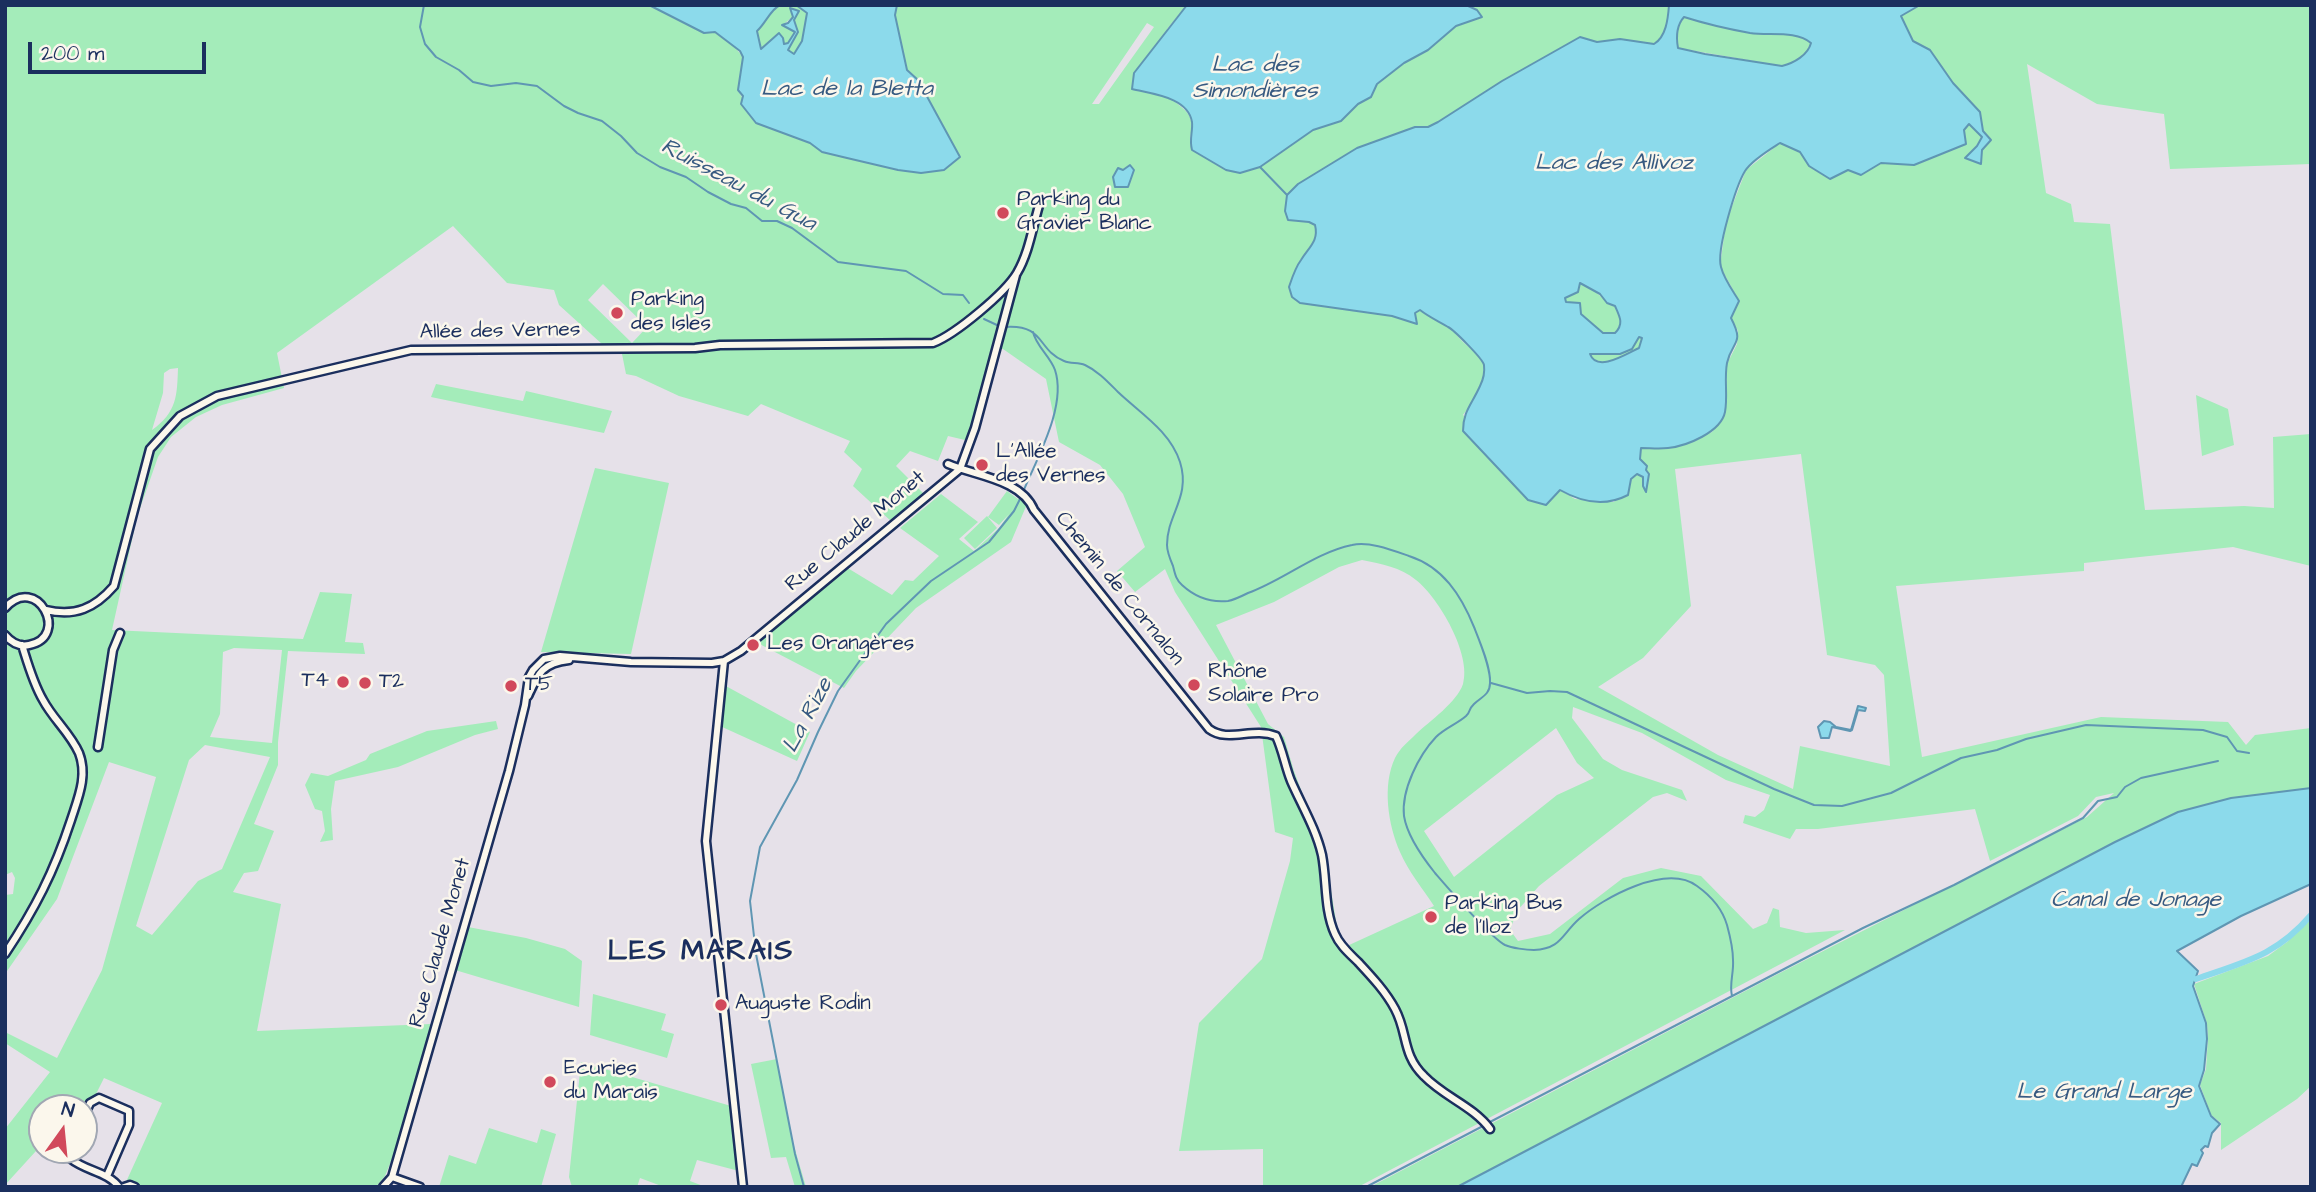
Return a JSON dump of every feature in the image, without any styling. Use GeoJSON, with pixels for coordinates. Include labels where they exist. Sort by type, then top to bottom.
{"type":"FeatureCollection","features":[{"type":"Feature","properties":{"kind":"street","name":"Allée des Vernes"},"geometry":{"type":"LineString","coordinates":[[32,644],[43,637],[49,625],[62,614],[82,611],[106,596],[116,584],[150,449],[180,416],[217,396],[411,350],[933,343],[945,338],[975,314],[1016,275],[1041,199]]}},
{"type":"Feature","properties":{"kind":"street"},"geometry":{"type":"LineString","coordinates":[[960,469],[975,428],[1016,275]]}},
{"type":"Feature","properties":{"kind":"street","name":"Chemin de Cornalon"},"geometry":{"type":"LineString","coordinates":[[948,464],[1001,482],[1027,497],[1034,510],[1209,729],[1224,735],[1264,731],[1276,736],[1284,751],[1290,778],[1322,854],[1335,936],[1395,1008],[1413,1064],[1425,1078],[1484,1121],[1490,1129]]}},
{"type":"Feature","properties":{"kind":"street","name":"Rue Claude Monet"},"geometry":{"type":"LineString","coordinates":[[383,1187],[392,1177],[509,771],[525,705],[545,666],[578,659],[669,663],[724,661],[741,651],[960,469]]}},
{"type":"Feature","properties":{"kind":"street"},"geometry":{"type":"LineString","coordinates":[[6,606],[20,598],[28,598],[42,604],[49,625]]}},
{"type":"Feature","properties":{"kind":"street"},"geometry":{"type":"LineString","coordinates":[[46,610],[62,614]]}},
{"type":"Feature","properties":{"kind":"street"},"geometry":{"type":"LineString","coordinates":[[98,747],[113,650],[120,633]]}},
{"type":"Feature","properties":{"kind":"street"},"geometry":{"type":"LineString","coordinates":[[5,635],[15,643],[32,644],[27,661]]}},
{"type":"Feature","properties":{"kind":"street"},"geometry":{"type":"LineString","coordinates":[[5,954],[45,890],[58,861],[84,772],[70,737],[43,701],[22,645]]}},
{"type":"Feature","properties":{"kind":"street"},"geometry":{"type":"LineString","coordinates":[[724,661],[706,841],[743,1187]]}},
{"type":"Feature","properties":{"kind":"street"},"geometry":{"type":"LineString","coordinates":[[98,1099],[129,1111],[129,1125],[107,1176]]}},
{"type":"Feature","properties":{"kind":"street"},"geometry":{"type":"LineString","coordinates":[[78,1164],[107,1176],[122,1187],[135,1187]]}},
{"type":"Feature","properties":{"kind":"street"},"geometry":{"type":"LineString","coordinates":[[392,1177],[420,1187]]}},
{"type":"Feature","properties":{"kind":"green space"},"geometry":{"type":"Polygon","coordinates":[[[5,5],[649,5],[704,33],[715,32],[733,45],[743,57],[738,90],[756,123],[810,143],[822,152],[918,80],[907,70],[895,15],[897,5],[1187,5],[1167,29],[1170,98],[1191,119],[1190,139],[1260,167],[1313,130],[1341,120],[1358,104],[1371,97],[1377,84],[1404,63],[1428,50],[1456,26],[1481,17],[1477,10],[1466,5],[1669,5],[1664,33],[1653,45],[1620,39],[1597,42],[1528,67],[1438,122],[1428,127],[1415,127],[1357,148],[1298,184],[1294,221],[1310,222],[1315,225],[1316,231],[1289,287],[1292,297],[1392,316],[1416,324],[1415,312],[1420,310],[1448,327],[1478,356],[1484,368],[1480,390],[1463,415],[1575,499],[1614,502],[1637,474],[1643,476],[1643,486],[1647,466],[1640,459],[1641,448],[1670,448],[1712,432],[1725,415],[1727,364],[1737,344],[1738,331],[1731,318],[1739,301],[1720,266],[1726,222],[1746,170],[1780,143],[1800,152],[1809,166],[1848,170],[1861,175],[1881,163],[1914,165],[1969,124],[1982,137],[1977,146],[1982,150],[1983,131],[1980,112],[1953,83],[1930,50],[1913,41],[1901,16],[1920,5],[2311,5],[2311,164],[2170,169],[2164,114],[2097,104],[2027,64],[2046,193],[2071,204],[2074,222],[2110,224],[2145,510],[2244,506],[2274,508],[2273,437],[2311,434],[2311,566],[2233,547],[2084,563],[2084,571],[1896,586],[1922,757],[2101,717],[2228,722],[2246,745],[2255,735],[2311,728],[2311,788],[2231,798],[2178,812],[2115,842],[1457,1187],[1370,1187],[1776,975],[2087,817],[2114,793],[2096,797],[2078,816],[1990,861],[1975,809],[1818,829],[1796,829],[1790,839],[1743,823],[1745,815],[1755,817],[1764,810],[1770,795],[1726,780],[1642,733],[1573,707],[1572,718],[1603,759],[1622,770],[1682,790],[1687,801],[1667,793],[1653,797],[1539,886],[1517,911],[1510,930],[1518,941],[1550,934],[1623,878],[1661,868],[1701,876],[1753,929],[1767,923],[1773,908],[1779,910],[1780,927],[1806,933],[1845,930],[1358,1187],[1263,1187],[1263,1149],[1179,1151],[1199,1023],[1262,959],[1290,861],[1293,838],[1275,832],[1261,727],[1175,592],[1165,569],[1135,592],[1117,571],[1145,547],[1123,494],[1100,465],[1059,442],[1046,379],[1003,349],[994,347],[974,419],[965,440],[948,436],[938,461],[910,451],[896,466],[925,495],[892,522],[853,486],[862,469],[844,452],[850,441],[761,404],[748,416],[679,396],[626,374],[620,344],[602,344],[559,305],[554,290],[507,283],[453,226],[277,353],[284,388],[222,405],[196,417],[171,437],[158,457],[137,517],[112,630],[303,639],[320,592],[352,594],[345,642],[363,643],[365,654],[288,651],[278,765],[254,824],[274,831],[258,871],[244,873],[233,892],[281,904],[257,1031],[431,1024],[399,1142],[385,1176],[376,1187],[142,1187],[126,1182],[162,1103],[104,1078],[96,1094],[33,1094],[50,1072],[5,1043],[5,1032],[57,1058],[102,970],[156,777],[109,762],[57,899],[5,974],[5,895],[13,894],[15,878],[12,872],[5,875],[5,5]],[[1147,23],[1092,104],[1099,104],[1154,27],[1147,23]],[[603,284],[588,300],[632,343],[647,327],[603,284]],[[178,368],[164,373],[163,393],[152,430],[166,417],[174,403],[178,368]],[[1801,454],[1675,469],[1691,606],[1643,658],[1598,687],[1718,755],[1793,789],[1800,746],[1890,766],[1884,675],[1875,665],[1827,655],[1801,454]],[[1362,560],[1339,567],[1274,602],[1216,625],[1268,724],[1284,737],[1325,854],[1340,938],[1347,946],[1434,906],[1407,866],[1396,841],[1388,805],[1389,780],[1399,751],[1460,691],[1465,672],[1452,628],[1425,588],[1416,580],[1404,572],[1362,560]],[[234,648],[223,652],[220,714],[210,737],[272,743],[282,650],[234,648]],[[1556,728],[1424,831],[1454,877],[1557,795],[1594,778],[1577,763],[1556,728]],[[205,745],[189,760],[136,926],[152,935],[198,881],[222,869],[270,757],[205,745]]]}},
{"type":"Feature","properties":{"kind":"green space"},"geometry":{"type":"Polygon","coordinates":[[[780,5],[796,5],[807,13],[802,41],[794,54],[788,50],[798,32],[794,20],[799,11],[783,25],[795,32],[788,43],[761,49],[757,31],[780,5]]]}},
{"type":"Feature","properties":{"kind":"green space"},"geometry":{"type":"Polygon","coordinates":[[[1685,17],[1750,33],[1798,36],[1811,42],[1800,58],[1782,66],[1678,48],[1677,32],[1685,17]]]}},
{"type":"Feature","properties":{"kind":"green space"},"geometry":{"type":"Polygon","coordinates":[[[1580,283],[1615,306],[1620,323],[1615,333],[1603,334],[1581,314],[1581,307],[1566,302],[1565,298],[1580,283]]]}},
{"type":"Feature","properties":{"kind":"green space"},"geometry":{"type":"Polygon","coordinates":[[[1639,337],[1642,338],[1639,348],[1612,360],[1599,362],[1589,354],[1620,354],[1639,337]]]}},
{"type":"Feature","properties":{"kind":"green space"},"geometry":{"type":"Polygon","coordinates":[[[436,384],[523,401],[526,391],[612,411],[604,433],[431,397],[436,384]]]}},
{"type":"Feature","properties":{"kind":"green space"},"geometry":{"type":"Polygon","coordinates":[[[2196,395],[2228,409],[2234,445],[2202,456],[2196,395]]]}},
{"type":"Feature","properties":{"kind":"green space"},"geometry":{"type":"Polygon","coordinates":[[[595,468],[669,483],[631,654],[541,652],[595,468]]]}},
{"type":"Feature","properties":{"kind":"green space"},"geometry":{"type":"Polygon","coordinates":[[[1007,491],[1018,499],[1021,497],[1027,504],[1011,542],[916,608],[856,671],[844,688],[750,639],[841,564],[892,595],[905,580],[913,581],[939,556],[900,528],[941,494],[978,522],[959,539],[974,551],[999,528],[1009,514],[999,525],[988,517],[1007,491]]]}},
{"type":"Feature","properties":{"kind":"green space"},"geometry":{"type":"Polygon","coordinates":[[[987,516],[997,528],[975,549],[964,538],[987,516]]]}},
{"type":"Feature","properties":{"kind":"green space"},"geometry":{"type":"Polygon","coordinates":[[[724,685],[810,732],[797,761],[720,726],[724,685]]]}},
{"type":"Feature","properties":{"kind":"green space"},"geometry":{"type":"Polygon","coordinates":[[[496,721],[498,729],[475,735],[398,767],[335,781],[331,809],[333,840],[320,842],[325,831],[322,811],[315,809],[305,785],[311,773],[328,776],[366,760],[370,754],[427,731],[496,721]]]}},
{"type":"Feature","properties":{"kind":"green space"},"geometry":{"type":"Polygon","coordinates":[[[2311,919],[2311,1086],[2297,1099],[2221,1150],[2221,1123],[2211,1115],[2200,1085],[2206,1069],[2208,1038],[2207,1024],[2194,984],[2268,956],[2311,919]]]}},
{"type":"Feature","properties":{"kind":"green space"},"geometry":{"type":"Polygon","coordinates":[[[468,927],[526,938],[565,949],[582,961],[579,1007],[455,970],[468,927]]]}},
{"type":"Feature","properties":{"kind":"green space"},"geometry":{"type":"Polygon","coordinates":[[[593,994],[666,1014],[661,1030],[674,1034],[667,1058],[590,1035],[593,994]]]}},
{"type":"Feature","properties":{"kind":"green space"},"geometry":{"type":"Polygon","coordinates":[[[777,1059],[792,1139],[806,1187],[795,1187],[786,1157],[771,1158],[751,1064],[777,1059]]]}},
{"type":"Feature","properties":{"kind":"green space"},"geometry":{"type":"Polygon","coordinates":[[[581,1062],[731,1106],[739,1171],[697,1160],[690,1181],[706,1187],[664,1187],[640,1178],[637,1187],[572,1187],[569,1177],[581,1062]]]}},
{"type":"Feature","properties":{"kind":"green space"},"geometry":{"type":"Polygon","coordinates":[[[28,1100],[28,1160],[5,1185],[5,1129],[28,1100]]]}},
{"type":"Feature","properties":{"kind":"green space"},"geometry":{"type":"Polygon","coordinates":[[[489,1128],[537,1143],[541,1129],[556,1134],[541,1187],[439,1187],[449,1155],[476,1164],[489,1128]]]}},
{"type":"Feature","properties":{"kind":"water","name":"Lac de la Bletta"},"geometry":{"type":"Polygon","coordinates":[[[649,5],[780,5],[757,31],[761,49],[779,33],[784,44],[788,43],[795,32],[782,25],[793,17],[790,8],[799,11],[794,20],[798,32],[788,50],[794,54],[802,41],[807,13],[796,5],[897,5],[895,15],[907,70],[918,80],[960,157],[944,170],[921,173],[898,170],[822,152],[810,143],[756,123],[741,104],[743,96],[738,90],[743,57],[740,51],[715,32],[704,33],[649,5]]]}},
{"type":"Feature","properties":{"kind":"water","name":"Lac des Simondières"},"geometry":{"type":"Polygon","coordinates":[[[1187,5],[1466,5],[1477,10],[1482,17],[1456,26],[1428,50],[1404,63],[1377,84],[1371,97],[1358,104],[1341,121],[1313,130],[1260,167],[1240,173],[1226,170],[1192,150],[1192,122],[1184,107],[1168,98],[1132,89],[1134,73],[1187,5]]]}},
{"type":"Feature","properties":{"kind":"water","name":"Lac des Allivoz"},"geometry":{"type":"Polygon","coordinates":[[[1669,5],[1920,5],[1901,16],[1913,41],[1930,50],[1953,83],[1980,112],[1983,131],[1991,140],[1982,150],[1981,164],[1965,158],[1982,137],[1969,124],[1964,130],[1966,144],[1914,165],[1881,163],[1861,175],[1848,170],[1830,179],[1809,166],[1800,152],[1780,143],[1756,159],[1741,179],[1721,247],[1722,271],[1739,301],[1731,318],[1737,338],[1727,363],[1726,406],[1722,419],[1702,437],[1676,447],[1641,448],[1640,459],[1647,466],[1649,474],[1646,492],[1643,477],[1637,474],[1631,479],[1628,495],[1619,499],[1593,502],[1560,490],[1546,505],[1528,500],[1463,431],[1466,413],[1483,379],[1484,365],[1451,329],[1420,310],[1415,313],[1417,324],[1392,316],[1300,303],[1292,297],[1289,287],[1316,231],[1315,225],[1309,222],[1288,220],[1285,211],[1287,195],[1298,184],[1357,148],[1415,127],[1428,127],[1580,37],[1597,42],[1620,39],[1654,44],[1664,32],[1669,5]],[[1684,17],[1677,32],[1678,48],[1705,54],[1782,66],[1800,58],[1811,43],[1798,36],[1750,33],[1684,17]],[[1580,283],[1578,292],[1565,298],[1566,302],[1580,303],[1581,314],[1603,333],[1615,333],[1620,317],[1615,306],[1580,283]],[[1639,337],[1632,349],[1620,354],[1590,354],[1599,362],[1620,358],[1639,348],[1642,338],[1639,337]]]}},
{"type":"Feature","properties":{"kind":"water"},"geometry":{"type":"Polygon","coordinates":[[[1130,165],[1134,170],[1128,187],[1115,187],[1113,177],[1118,168],[1123,170],[1130,165]]]}},
{"type":"Feature","properties":{"kind":"water"},"geometry":{"type":"Polygon","coordinates":[[[1858,706],[1866,708],[1865,711],[1858,710],[1852,730],[1850,731],[1832,727],[1829,738],[1821,738],[1818,727],[1824,721],[1851,730],[1858,706]]]}},
{"type":"Feature","properties":{"kind":"water","name":"Canal de Jonage"},"geometry":{"type":"Polygon","coordinates":[[[2311,788],[2311,884],[2241,916],[2177,951],[2198,971],[2193,986],[2206,1023],[2207,1039],[2204,1070],[2199,1086],[2211,1116],[2220,1124],[2212,1133],[2208,1147],[2205,1146],[2201,1150],[2203,1153],[2197,1166],[2192,1164],[2181,1187],[1457,1187],[2115,842],[2178,812],[2231,798],[2311,788]]]}},
{"type":"Feature","properties":{"kind":"waterway","name":"Ruisseau du Gua"},"geometry":{"type":"LineString","coordinates":[[424,5],[420,27],[425,44],[436,57],[459,70],[473,82],[491,86],[516,83],[537,86],[564,106],[602,121],[637,153],[660,167],[686,177],[731,204],[746,208],[762,221],[777,221],[792,228],[838,262],[906,271],[943,294],[963,295],[969,303]]}},
{"type":"Feature","properties":{"kind":"waterway"},"geometry":{"type":"LineString","coordinates":[[1260,167],[1287,195]]}},
{"type":"Feature","properties":{"kind":"waterway","name":"Ruisseau du Gua"},"geometry":{"type":"LineString","coordinates":[[984,319],[999,326]]}},
{"type":"Feature","properties":{"kind":"waterway","name":"Ruisseau du Gua"},"geometry":{"type":"LineString","coordinates":[[1005,327],[1027,330],[1055,356],[1094,370],[1154,423],[1169,441],[1180,462],[1183,485],[1167,545],[1177,579],[1192,592],[1209,600],[1230,600],[1261,588],[1325,554],[1352,545],[1366,544],[1421,561],[1432,567],[1457,593],[1485,655],[1490,687],[1466,716],[1440,734],[1423,753],[1408,784],[1404,816],[1412,838],[1430,867],[1498,940],[1505,945],[1527,950],[1550,947],[1579,919],[1619,893],[1652,881],[1669,878],[1684,880],[1707,894],[1725,919],[1732,951],[1732,996]]}},
{"type":"Feature","properties":{"kind":"waterway","name":"La Rize"},"geometry":{"type":"LineString","coordinates":[[1023,492],[1049,432],[1058,384],[1055,370],[1033,332]]}},
{"type":"Feature","properties":{"kind":"waterway","name":"La Rize"},"geometry":{"type":"LineString","coordinates":[[804,1187],[795,1154],[756,954],[750,901],[760,847],[797,780],[838,691],[886,624],[931,581],[989,542],[1014,511],[1021,497]]}},
{"type":"Feature","properties":{"kind":"waterway"},"geometry":{"type":"LineString","coordinates":[[1491,683],[1527,693],[1567,692],[1814,805],[1842,806],[1891,793],[1961,758],[2086,725],[2203,730],[2227,737],[2237,751],[2249,753]]}},
{"type":"Feature","properties":{"kind":"waterway"},"geometry":{"type":"LineString","coordinates":[[1488,1123],[1863,928],[1954,885],[2083,818],[2098,801],[2117,797],[2125,787],[2141,778],[2218,761]]}},
{"type":"Feature","properties":{"kind":"waterway"},"geometry":{"type":"LineString","coordinates":[[2196,979],[2272,949],[2311,915]]}},
{"type":"Feature","properties":{"kind":"waterway"},"geometry":{"type":"LineString","coordinates":[[1366,1187],[1483,1126]]}},
{"type":"Feature","properties":{"kind":"place","name":"Parking du Gravier Blanc"},"geometry":{"type":"Point","coordinates":[1003,213]}},
{"type":"Feature","properties":{"kind":"place","name":"Parking des Isles"},"geometry":{"type":"Point","coordinates":[617,313]}},
{"type":"Feature","properties":{"kind":"place","name":"L'Allée des Vernes"},"geometry":{"type":"Point","coordinates":[982,465]}},
{"type":"Feature","properties":{"kind":"place","name":"Les Orangères"},"geometry":{"type":"Point","coordinates":[753,645]}},
{"type":"Feature","properties":{"kind":"place","name":"T4"},"geometry":{"type":"Point","coordinates":[343,682]}},
{"type":"Feature","properties":{"kind":"place","name":"T2"},"geometry":{"type":"Point","coordinates":[365,683]}},
{"type":"Feature","properties":{"kind":"place","name":"Rhône Solaire Pro"},"geometry":{"type":"Point","coordinates":[1194,685]}},
{"type":"Feature","properties":{"kind":"place","name":"T5"},"geometry":{"type":"Point","coordinates":[511,686]}},
{"type":"Feature","properties":{"kind":"place","name":"Parking Bus de l'Iloz"},"geometry":{"type":"Point","coordinates":[1431,917]}},
{"type":"Feature","properties":{"kind":"place","name":"Auguste Rodin"},"geometry":{"type":"Point","coordinates":[721,1005]}},
{"type":"Feature","properties":{"kind":"place","name":"Ecuries du Marais"},"geometry":{"type":"Point","coordinates":[550,1082]}},
{"type":"Feature","properties":{"kind":"district","name":"LES MARAIS"},"geometry":{"type":"Point","coordinates":[701,953]}},
{"type":"Feature","properties":{"kind":"water label","name":"Le Grand Large"},"geometry":{"type":"Point","coordinates":[2104,1093]}}]}
